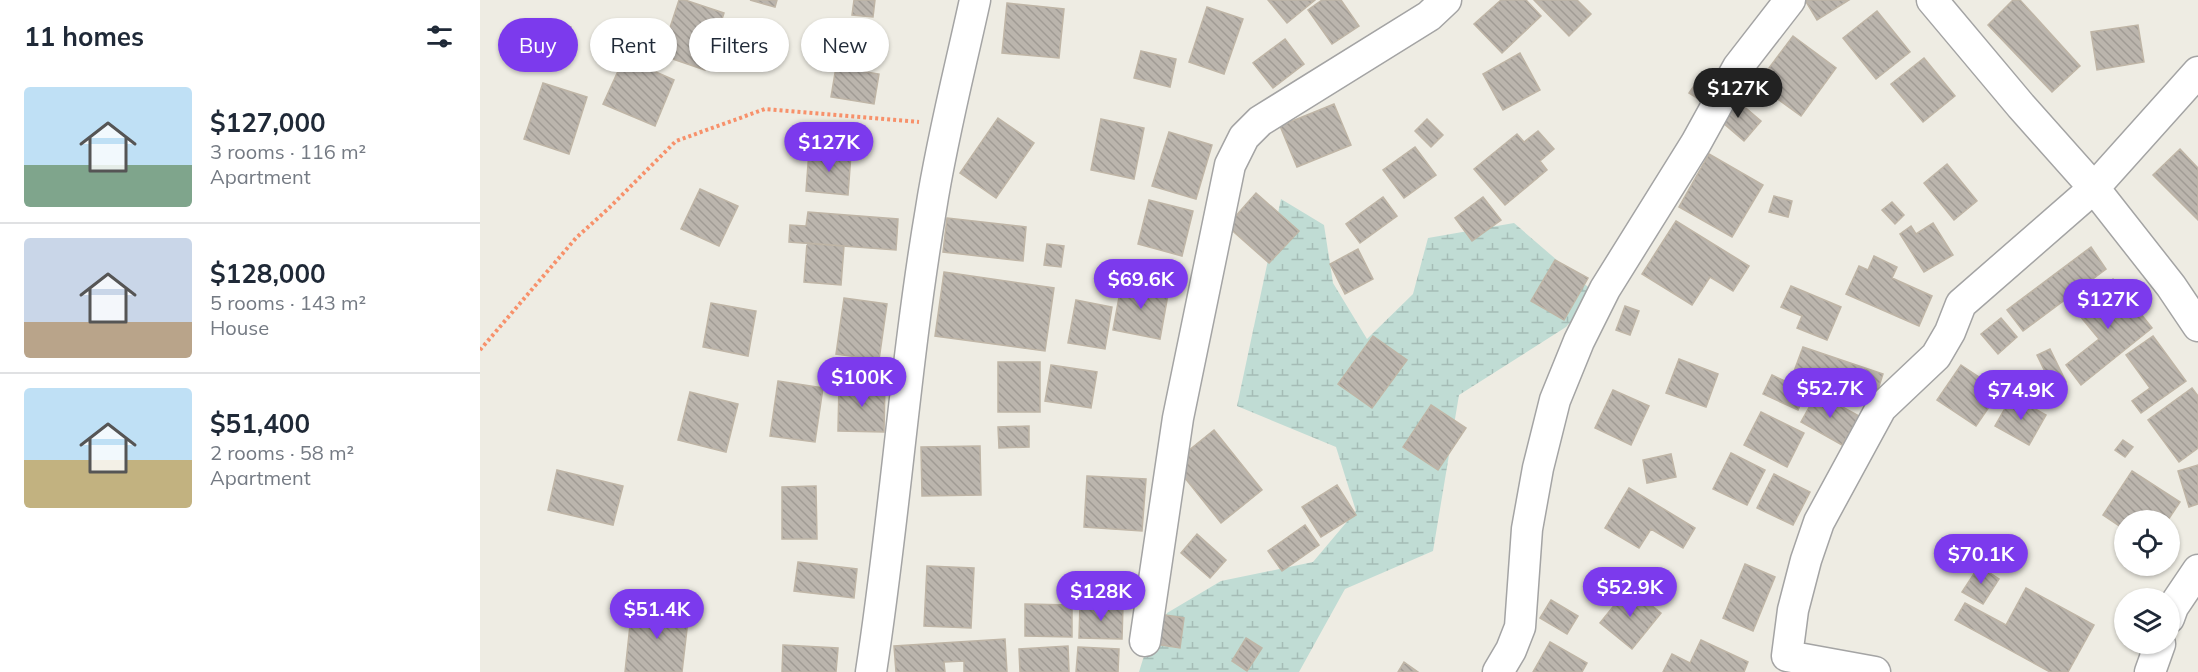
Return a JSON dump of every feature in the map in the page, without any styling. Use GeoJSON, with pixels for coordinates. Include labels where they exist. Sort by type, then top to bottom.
{"type":"FeatureCollection","features":[{"type":"Feature","properties":{"kind":"street"},"geometry":{"type":"LineString","coordinates":[[871,672],[885,584],[921,274],[931,208],[975,0]]}},
{"type":"Feature","properties":{"kind":"street"},"geometry":{"type":"LineString","coordinates":[[1145,641],[1178,418],[1230,165],[1244,137],[1260,121],[1429,16],[1446,0]]}},
{"type":"Feature","properties":{"kind":"street"},"geometry":{"type":"LineString","coordinates":[[1498,672],[1511,650],[1520,627],[1527,529],[1538,468],[1555,400],[1579,341],[1605,289],[1696,143],[1738,67],[1790,0]]}},
{"type":"Feature","properties":{"kind":"street"},"geometry":{"type":"LineString","coordinates":[[1932,0],[2094,188],[2171,286],[2198,326]]}},
{"type":"Feature","properties":{"kind":"street"},"geometry":{"type":"LineString","coordinates":[[1875,672],[1779,664],[1806,560],[1819,522],[1881,408],[1936,356],[1950,332],[1961,304],[2094,188],[2198,72]]}},
{"type":"Feature","properties":{"kind":"street"},"geometry":{"type":"LineString","coordinates":[[2180,597],[2198,570]]}},
{"type":"Feature","properties":{"kind":"street"},"geometry":{"type":"LineString","coordinates":[[2150,672],[2156,654]]}},
{"type":"Feature","properties":{"kind":"path"},"geometry":{"type":"LineString","coordinates":[[480,350],[576,238],[676,141],[765,110],[947,124]]}},
{"type":"Feature","properties":{"kind":"green space"},"geometry":{"type":"Polygon","coordinates":[[[1281,199],[1324,225],[1333,283],[1367,339],[1413,294],[1428,238],[1514,223],[1595,293],[1566,327],[1459,395],[1433,551],[1345,589],[1299,672],[1139,672],[1143,659],[1167,613],[1221,581],[1313,562],[1356,511],[1336,447],[1237,406],[1281,199]]]}},
{"type":"Feature","properties":{"kind":"building"},"geometry":{"type":"Polygon","coordinates":[[[679,0],[724,13],[722,18],[689,18],[689,65],[677,60],[677,18],[673,18],[679,0]]]}},
{"type":"Feature","properties":{"kind":"building"},"geometry":{"type":"Polygon","coordinates":[[[750,0],[777,0],[775,7],[750,0]]]}},
{"type":"Feature","properties":{"kind":"building"},"geometry":{"type":"Polygon","coordinates":[[[854,0],[875,0],[873,17],[852,15],[854,0]]]}},
{"type":"Feature","properties":{"kind":"building"},"geometry":{"type":"Polygon","coordinates":[[[1268,0],[1315,0],[1287,23],[1268,0]]]}},
{"type":"Feature","properties":{"kind":"building"},"geometry":{"type":"Polygon","coordinates":[[[1322,0],[1341,0],[1359,26],[1332,44],[1308,10],[1322,0]]]}},
{"type":"Feature","properties":{"kind":"building"},"geometry":{"type":"Polygon","coordinates":[[[1501,0],[1526,0],[1541,16],[1502,53],[1474,24],[1501,0]]]}},
{"type":"Feature","properties":{"kind":"building"},"geometry":{"type":"Polygon","coordinates":[[[1534,0],[1577,0],[1591,14],[1569,36],[1534,0]]]}},
{"type":"Feature","properties":{"kind":"building"},"geometry":{"type":"Polygon","coordinates":[[[1805,0],[1849,0],[1817,20],[1805,0]]]}},
{"type":"Feature","properties":{"kind":"building"},"geometry":{"type":"Polygon","coordinates":[[[2013,0],[2020,0],[2080,66],[2052,92],[1988,25],[2013,0]]]}},
{"type":"Feature","properties":{"kind":"building"},"geometry":{"type":"Polygon","coordinates":[[[1007,3],[1064,9],[1059,58],[1002,53],[1007,3]]]}},
{"type":"Feature","properties":{"kind":"building"},"geometry":{"type":"Polygon","coordinates":[[[1207,7],[1243,19],[1224,74],[1189,62],[1207,7]]]}},
{"type":"Feature","properties":{"kind":"building"},"geometry":{"type":"Polygon","coordinates":[[[1877,11],[1910,52],[1876,79],[1843,38],[1877,11]]]}},
{"type":"Feature","properties":{"kind":"building"},"geometry":{"type":"Polygon","coordinates":[[[2138,25],[2144,62],[2097,70],[2091,32],[2138,25]]]}},
{"type":"Feature","properties":{"kind":"building"},"geometry":{"type":"Polygon","coordinates":[[[1793,36],[1836,68],[1801,116],[1757,84],[1793,36]]]}},
{"type":"Feature","properties":{"kind":"building"},"geometry":{"type":"Polygon","coordinates":[[[1285,39],[1304,64],[1273,88],[1253,63],[1285,39]]]}},
{"type":"Feature","properties":{"kind":"building"},"geometry":{"type":"Polygon","coordinates":[[[1141,51],[1176,59],[1170,87],[1134,78],[1141,51]]]}},
{"type":"Feature","properties":{"kind":"building"},"geometry":{"type":"Polygon","coordinates":[[[1520,53],[1540,90],[1503,110],[1483,74],[1520,53]]]}},
{"type":"Feature","properties":{"kind":"building"},"geometry":{"type":"Polygon","coordinates":[[[1924,58],[1955,96],[1923,122],[1891,84],[1924,58]]]}},
{"type":"Feature","properties":{"kind":"building"},"geometry":{"type":"Polygon","coordinates":[[[618,72],[656,72],[674,80],[655,126],[603,104],[618,72]]]}},
{"type":"Feature","properties":{"kind":"building"},"geometry":{"type":"Polygon","coordinates":[[[835,72],[879,74],[874,104],[831,97],[835,72]]]}},
{"type":"Feature","properties":{"kind":"building"},"geometry":{"type":"Polygon","coordinates":[[[1702,74],[1718,84],[1705,103],[1689,93],[1702,74]]]}},
{"type":"Feature","properties":{"kind":"building"},"geometry":{"type":"Polygon","coordinates":[[[543,83],[587,97],[569,154],[524,139],[543,83]]]}},
{"type":"Feature","properties":{"kind":"building"},"geometry":{"type":"Polygon","coordinates":[[[1733,97],[1761,121],[1744,141],[1716,117],[1733,97]]]}},
{"type":"Feature","properties":{"kind":"building"},"geometry":{"type":"Polygon","coordinates":[[[1334,104],[1351,145],[1297,167],[1280,126],[1334,104]]]}},
{"type":"Feature","properties":{"kind":"building"},"geometry":{"type":"Polygon","coordinates":[[[998,118],[1034,143],[996,198],[960,173],[998,118]]]}},
{"type":"Feature","properties":{"kind":"building"},"geometry":{"type":"Polygon","coordinates":[[[1101,119],[1144,128],[1134,179],[1091,170],[1101,119]]]}},
{"type":"Feature","properties":{"kind":"building"},"geometry":{"type":"Polygon","coordinates":[[[1427,119],[1443,135],[1431,147],[1415,131],[1427,119]]]}},
{"type":"Feature","properties":{"kind":"building"},"geometry":{"type":"Polygon","coordinates":[[[1538,131],[1554,149],[1540,161],[1547,170],[1505,205],[1474,169],[1517,134],[1524,142],[1538,131]]]}},
{"type":"Feature","properties":{"kind":"building"},"geometry":{"type":"Polygon","coordinates":[[[1169,132],[1212,145],[1196,199],[1152,186],[1169,132]]]}},
{"type":"Feature","properties":{"kind":"building"},"geometry":{"type":"Polygon","coordinates":[[[1415,147],[1436,175],[1404,198],[1383,170],[1415,147]]]}},
{"type":"Feature","properties":{"kind":"building"},"geometry":{"type":"Polygon","coordinates":[[[2180,149],[2198,168],[2198,220],[2153,175],[2180,149]]]}},
{"type":"Feature","properties":{"kind":"building"},"geometry":{"type":"Polygon","coordinates":[[[809,151],[851,154],[848,195],[806,191],[809,151]]]}},
{"type":"Feature","properties":{"kind":"building"},"geometry":{"type":"Polygon","coordinates":[[[1709,154],[1763,185],[1732,237],[1679,207],[1709,154]]]}},
{"type":"Feature","properties":{"kind":"building"},"geometry":{"type":"Polygon","coordinates":[[[1947,164],[1977,201],[1954,220],[1924,183],[1947,164]]]}},
{"type":"Feature","properties":{"kind":"building"},"geometry":{"type":"Polygon","coordinates":[[[700,189],[738,206],[719,246],[681,229],[700,189]]]}},
{"type":"Feature","properties":{"kind":"building"},"geometry":{"type":"Polygon","coordinates":[[[1256,193],[1299,231],[1269,263],[1227,226],[1256,193]]]}},
{"type":"Feature","properties":{"kind":"building"},"geometry":{"type":"Polygon","coordinates":[[[1774,196],[1792,201],[1788,217],[1769,212],[1774,196]]]}},
{"type":"Feature","properties":{"kind":"building"},"geometry":{"type":"Polygon","coordinates":[[[1383,197],[1397,216],[1360,243],[1346,224],[1383,197]]]}},
{"type":"Feature","properties":{"kind":"building"},"geometry":{"type":"Polygon","coordinates":[[[1483,197],[1501,220],[1472,241],[1455,218],[1483,197]]]}},
{"type":"Feature","properties":{"kind":"building"},"geometry":{"type":"Polygon","coordinates":[[[1149,200],[1193,211],[1182,256],[1138,244],[1149,200]]]}},
{"type":"Feature","properties":{"kind":"building"},"geometry":{"type":"Polygon","coordinates":[[[1892,202],[1904,215],[1895,224],[1882,210],[1892,202]]]}},
{"type":"Feature","properties":{"kind":"building"},"geometry":{"type":"Polygon","coordinates":[[[808,212],[898,219],[896,250],[789,242],[790,225],[806,226],[808,212]]]}},
{"type":"Feature","properties":{"kind":"building"},"geometry":{"type":"Polygon","coordinates":[[[947,218],[1026,227],[1023,261],[943,252],[947,218]]]}},
{"type":"Feature","properties":{"kind":"building"},"geometry":{"type":"Polygon","coordinates":[[[1676,221],[1749,266],[1733,291],[1710,277],[1692,305],[1642,274],[1676,221]]]}},
{"type":"Feature","properties":{"kind":"building"},"geometry":{"type":"Polygon","coordinates":[[[1933,223],[1953,255],[1924,272],[1900,234],[1911,226],[1916,234],[1933,223]]]}},
{"type":"Feature","properties":{"kind":"building"},"geometry":{"type":"Polygon","coordinates":[[[807,243],[844,246],[841,285],[804,282],[807,243]]]}},
{"type":"Feature","properties":{"kind":"building"},"geometry":{"type":"Polygon","coordinates":[[[1047,244],[1064,246],[1061,267],[1044,265],[1047,244]]]}},
{"type":"Feature","properties":{"kind":"building"},"geometry":{"type":"Polygon","coordinates":[[[2091,247],[2106,269],[2023,331],[2007,310],[2091,247]]]}},
{"type":"Feature","properties":{"kind":"building"},"geometry":{"type":"Polygon","coordinates":[[[1358,249],[1373,279],[1345,294],[1330,264],[1358,249]]]}},
{"type":"Feature","properties":{"kind":"building"},"geometry":{"type":"Polygon","coordinates":[[[1874,256],[1897,267],[1892,278],[1932,296],[1919,326],[1846,294],[1859,266],[1868,270],[1874,256]]]}},
{"type":"Feature","properties":{"kind":"building"},"geometry":{"type":"Polygon","coordinates":[[[1555,260],[1588,278],[1564,320],[1531,301],[1555,260]]]}},
{"type":"Feature","properties":{"kind":"building"},"geometry":{"type":"Polygon","coordinates":[[[944,272],[1054,288],[1045,351],[935,336],[944,272]]]}},
{"type":"Feature","properties":{"kind":"building"},"geometry":{"type":"Polygon","coordinates":[[[2113,279],[2152,328],[2081,385],[2066,365],[2099,339],[2075,310],[2113,279]]]}},
{"type":"Feature","properties":{"kind":"building"},"geometry":{"type":"Polygon","coordinates":[[[1122,281],[1169,289],[1160,339],[1113,330],[1122,281]]]}},
{"type":"Feature","properties":{"kind":"building"},"geometry":{"type":"Polygon","coordinates":[[[1791,286],[1841,307],[1827,340],[1797,328],[1802,316],[1781,307],[1791,286]]]}},
{"type":"Feature","properties":{"kind":"building"},"geometry":{"type":"Polygon","coordinates":[[[844,298],[887,304],[879,360],[836,354],[844,298]]]}},
{"type":"Feature","properties":{"kind":"building"},"geometry":{"type":"Polygon","coordinates":[[[1076,300],[1112,307],[1105,349],[1068,343],[1076,300]]]}},
{"type":"Feature","properties":{"kind":"building"},"geometry":{"type":"Polygon","coordinates":[[[711,303],[756,311],[748,356],[703,347],[711,303]]]}},
{"type":"Feature","properties":{"kind":"building"},"geometry":{"type":"Polygon","coordinates":[[[1625,306],[1639,311],[1630,335],[1616,330],[1625,306]]]}},
{"type":"Feature","properties":{"kind":"building"},"geometry":{"type":"Polygon","coordinates":[[[2001,318],[2017,337],[1998,354],[1981,334],[2001,318]]]}},
{"type":"Feature","properties":{"kind":"building"},"geometry":{"type":"Polygon","coordinates":[[[1373,336],[1407,360],[1372,408],[1338,384],[1373,336]]]}},
{"type":"Feature","properties":{"kind":"building"},"geometry":{"type":"Polygon","coordinates":[[[2153,336],[2186,381],[2141,413],[2132,401],[2150,388],[2126,355],[2153,336]]]}},
{"type":"Feature","properties":{"kind":"building"},"geometry":{"type":"Polygon","coordinates":[[[1803,347],[1883,374],[1874,402],[1793,374],[1803,347]]]}},
{"type":"Feature","properties":{"kind":"building"},"geometry":{"type":"Polygon","coordinates":[[[2050,349],[2066,382],[2053,388],[2037,355],[2050,349]]]}},
{"type":"Feature","properties":{"kind":"building"},"geometry":{"type":"Polygon","coordinates":[[[1679,359],[1718,374],[1706,407],[1666,393],[1679,359]]]}},
{"type":"Feature","properties":{"kind":"building"},"geometry":{"type":"Polygon","coordinates":[[[998,362],[1040,362],[1040,412],[998,412],[998,362]]]}},
{"type":"Feature","properties":{"kind":"building"},"geometry":{"type":"Polygon","coordinates":[[[1051,365],[1097,372],[1091,408],[1045,401],[1051,365]]]}},
{"type":"Feature","properties":{"kind":"building"},"geometry":{"type":"Polygon","coordinates":[[[1961,365],[2000,391],[1976,426],[1937,400],[1961,365]]]}},
{"type":"Feature","properties":{"kind":"building"},"geometry":{"type":"Polygon","coordinates":[[[1772,375],[1806,391],[1798,410],[1763,394],[1772,375]]]}},
{"type":"Feature","properties":{"kind":"building"},"geometry":{"type":"Polygon","coordinates":[[[778,381],[823,388],[815,442],[770,436],[778,381]]]}},
{"type":"Feature","properties":{"kind":"building"},"geometry":{"type":"Polygon","coordinates":[[[839,384],[885,384],[884,432],[838,431],[839,384]]]}},
{"type":"Feature","properties":{"kind":"building"},"geometry":{"type":"Polygon","coordinates":[[[2192,388],[2198,396],[2198,448],[2179,462],[2148,420],[2192,388]]]}},
{"type":"Feature","properties":{"kind":"building"},"geometry":{"type":"Polygon","coordinates":[[[1613,390],[1649,406],[1631,445],[1595,428],[1613,390]]]}},
{"type":"Feature","properties":{"kind":"building"},"geometry":{"type":"Polygon","coordinates":[[[690,392],[738,404],[726,452],[678,440],[690,392]]]}},
{"type":"Feature","properties":{"kind":"building"},"geometry":{"type":"Polygon","coordinates":[[[1817,393],[1859,416],[1842,445],[1801,422],[1817,393]]]}},
{"type":"Feature","properties":{"kind":"building"},"geometry":{"type":"Polygon","coordinates":[[[2012,396],[2046,415],[2029,445],[1995,426],[2012,396]]]}},
{"type":"Feature","properties":{"kind":"building"},"geometry":{"type":"Polygon","coordinates":[[[1431,405],[1466,428],[1438,470],[1403,447],[1431,405]]]}},
{"type":"Feature","properties":{"kind":"building"},"geometry":{"type":"Polygon","coordinates":[[[1761,412],[1804,433],[1787,467],[1744,445],[1761,412]]]}},
{"type":"Feature","properties":{"kind":"building"},"geometry":{"type":"Polygon","coordinates":[[[1029,426],[1029,447],[999,448],[998,427],[1029,426]]]}},
{"type":"Feature","properties":{"kind":"building"},"geometry":{"type":"Polygon","coordinates":[[[1214,430],[1262,490],[1221,523],[1173,463],[1214,430]]]}},
{"type":"Feature","properties":{"kind":"building"},"geometry":{"type":"Polygon","coordinates":[[[2123,440],[2133,447],[2125,457],[2115,450],[2123,440]]]}},
{"type":"Feature","properties":{"kind":"building"},"geometry":{"type":"Polygon","coordinates":[[[980,446],[981,495],[922,496],[921,447],[980,446]]]}},
{"type":"Feature","properties":{"kind":"building"},"geometry":{"type":"Polygon","coordinates":[[[1731,453],[1765,470],[1747,505],[1713,489],[1731,453]]]}},
{"type":"Feature","properties":{"kind":"building"},"geometry":{"type":"Polygon","coordinates":[[[1671,454],[1676,477],[1647,483],[1643,460],[1671,454]]]}},
{"type":"Feature","properties":{"kind":"building"},"geometry":{"type":"Polygon","coordinates":[[[2198,465],[2198,504],[2189,507],[2178,471],[2198,465]]]}},
{"type":"Feature","properties":{"kind":"building"},"geometry":{"type":"Polygon","coordinates":[[[557,470],[623,486],[613,525],[548,510],[557,470]]]}},
{"type":"Feature","properties":{"kind":"building"},"geometry":{"type":"Polygon","coordinates":[[[2132,471],[2180,502],[2175,510],[2114,510],[2114,522],[2103,515],[2132,471]]]}},
{"type":"Feature","properties":{"kind":"building"},"geometry":{"type":"Polygon","coordinates":[[[1774,474],[1810,492],[1793,525],[1757,508],[1774,474]]]}},
{"type":"Feature","properties":{"kind":"building"},"geometry":{"type":"Polygon","coordinates":[[[1087,476],[1146,479],[1142,531],[1084,527],[1087,476]]]}},
{"type":"Feature","properties":{"kind":"building"},"geometry":{"type":"Polygon","coordinates":[[[1337,485],[1356,515],[1321,537],[1302,507],[1337,485]]]}},
{"type":"Feature","properties":{"kind":"building"},"geometry":{"type":"Polygon","coordinates":[[[816,486],[817,539],[782,539],[782,487],[816,486]]]}},
{"type":"Feature","properties":{"kind":"building"},"geometry":{"type":"Polygon","coordinates":[[[1629,488],[1695,528],[1683,548],[1651,529],[1639,548],[1605,528],[1629,488]]]}},
{"type":"Feature","properties":{"kind":"building"},"geometry":{"type":"Polygon","coordinates":[[[1305,525],[1319,545],[1282,571],[1268,551],[1305,525]]]}},
{"type":"Feature","properties":{"kind":"building"},"geometry":{"type":"Polygon","coordinates":[[[1197,534],[1226,560],[1210,578],[1181,553],[1197,534]]]}},
{"type":"Feature","properties":{"kind":"building"},"geometry":{"type":"Polygon","coordinates":[[[798,562],[857,569],[854,598],[794,591],[798,562]]]}},
{"type":"Feature","properties":{"kind":"building"},"geometry":{"type":"Polygon","coordinates":[[[1745,564],[1775,577],[1753,631],[1723,618],[1745,564]]]}},
{"type":"Feature","properties":{"kind":"building"},"geometry":{"type":"Polygon","coordinates":[[[927,566],[974,568],[971,628],[924,626],[927,566]]]}},
{"type":"Feature","properties":{"kind":"building"},"geometry":{"type":"Polygon","coordinates":[[[1979,566],[1999,579],[1983,604],[1962,592],[1979,566]]]}},
{"type":"Feature","properties":{"kind":"building"},"geometry":{"type":"Polygon","coordinates":[[[1629,587],[1661,613],[1632,649],[1600,623],[1629,587]]]}},
{"type":"Feature","properties":{"kind":"building"},"geometry":{"type":"Polygon","coordinates":[[[2026,588],[2094,625],[2068,672],[2050,672],[1955,620],[1965,603],[2006,625],[2026,588]]]}},
{"type":"Feature","properties":{"kind":"building"},"geometry":{"type":"Polygon","coordinates":[[[1551,600],[1578,616],[1567,634],[1540,618],[1551,600]]]}},
{"type":"Feature","properties":{"kind":"building"},"geometry":{"type":"Polygon","coordinates":[[[1025,604],[1072,605],[1072,637],[1025,636],[1025,604]]]}},
{"type":"Feature","properties":{"kind":"building"},"geometry":{"type":"Polygon","coordinates":[[[1080,604],[1123,605],[1122,639],[1079,638],[1080,604]]]}},
{"type":"Feature","properties":{"kind":"building"},"geometry":{"type":"Polygon","coordinates":[[[632,606],[689,612],[682,672],[625,672],[632,606]]]}},
{"type":"Feature","properties":{"kind":"building"},"geometry":{"type":"Polygon","coordinates":[[[1159,614],[1184,618],[1180,648],[1155,644],[1159,614]]]}},
{"type":"Feature","properties":{"kind":"building"},"geometry":{"type":"Polygon","coordinates":[[[1246,638],[1262,648],[1247,671],[1232,661],[1246,638]]]}},
{"type":"Feature","properties":{"kind":"building"},"geometry":{"type":"Polygon","coordinates":[[[1005,639],[1007,672],[964,672],[964,661],[944,662],[945,672],[896,672],[894,646],[1005,639]]]}},
{"type":"Feature","properties":{"kind":"building"},"geometry":{"type":"Polygon","coordinates":[[[1701,640],[1748,662],[1744,672],[1663,672],[1672,654],[1690,663],[1701,640]]]}},
{"type":"Feature","properties":{"kind":"building"},"geometry":{"type":"Polygon","coordinates":[[[1550,642],[1587,663],[1582,672],[1533,672],[1550,642]]]}},
{"type":"Feature","properties":{"kind":"building"},"geometry":{"type":"Polygon","coordinates":[[[783,645],[838,648],[836,672],[782,672],[783,645]]]}},
{"type":"Feature","properties":{"kind":"building"},"geometry":{"type":"Polygon","coordinates":[[[1068,646],[1069,672],[1020,672],[1019,649],[1068,646]]]}},
{"type":"Feature","properties":{"kind":"building"},"geometry":{"type":"Polygon","coordinates":[[[1078,647],[1119,649],[1118,672],[1076,672],[1078,647]]]}},
{"type":"Feature","properties":{"kind":"building"},"geometry":{"type":"Polygon","coordinates":[[[1404,662],[1418,672],[1398,672],[1404,662]]]}}]}
